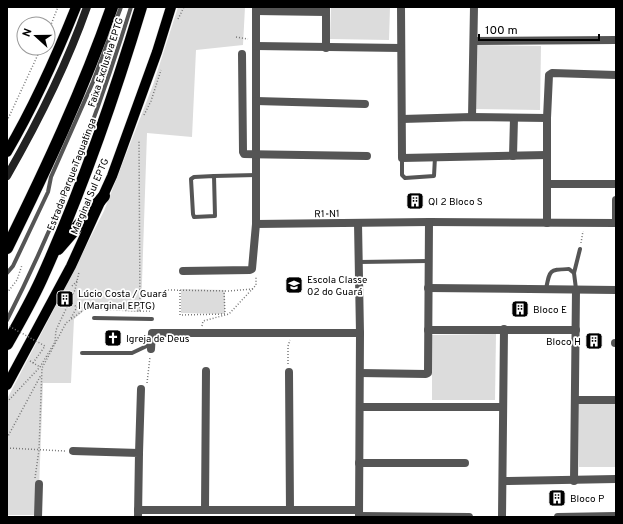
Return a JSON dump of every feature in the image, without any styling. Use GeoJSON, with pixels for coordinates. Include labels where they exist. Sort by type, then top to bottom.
{"type":"FeatureCollection","features":[{"type":"Feature","properties":{"kind":"highway"},"geometry":{"type":"LineString","coordinates":[[7,248],[46,169],[68,119],[96,53],[112,7]]}},
{"type":"Feature","properties":{"kind":"highway","name":"Estrada Parque Taguatinga"},"geometry":{"type":"LineString","coordinates":[[7,344],[31,301],[50,259],[102,130],[141,7]]}},
{"type":"Feature","properties":{"kind":"highway"},"geometry":{"type":"LineString","coordinates":[[50,259],[104,196]]}},
{"type":"Feature","properties":{"kind":"main road"},"geometry":{"type":"LineString","coordinates":[[7,152],[25,121],[48,74],[76,7]]}},
{"type":"Feature","properties":{"kind":"main road"},"geometry":{"type":"LineString","coordinates":[[7,176],[35,127],[59,78],[87,7]]}},
{"type":"Feature","properties":{"kind":"main road","name":"Marginal Sul EPTG"},"geometry":{"type":"LineString","coordinates":[[7,385],[71,266],[104,196],[157,52],[171,7]]}},
{"type":"Feature","properties":{"kind":"street"},"geometry":{"type":"LineString","coordinates":[[401,7],[402,158],[435,156],[547,155]]}},
{"type":"Feature","properties":{"kind":"street"},"geometry":{"type":"LineString","coordinates":[[472,117],[474,7]]}},
{"type":"Feature","properties":{"kind":"street"},"geometry":{"type":"LineString","coordinates":[[183,271],[250,270],[252,268],[256,224],[256,9],[326,9],[326,48]]}},
{"type":"Feature","properties":{"kind":"street"},"geometry":{"type":"LineString","coordinates":[[474,41],[616,40]]}},
{"type":"Feature","properties":{"kind":"street"},"geometry":{"type":"LineString","coordinates":[[256,44],[326,48],[401,48]]}},
{"type":"Feature","properties":{"kind":"street"},"geometry":{"type":"LineString","coordinates":[[242,54],[243,152],[246,155],[367,156]]}},
{"type":"Feature","properties":{"kind":"street"},"geometry":{"type":"LineString","coordinates":[[547,223],[547,118],[549,76],[552,73],[616,75]]}},
{"type":"Feature","properties":{"kind":"street"},"geometry":{"type":"LineString","coordinates":[[256,101],[364,104]]}},
{"type":"Feature","properties":{"kind":"street"},"geometry":{"type":"LineString","coordinates":[[402,119],[472,117],[547,118]]}},
{"type":"Feature","properties":{"kind":"street"},"geometry":{"type":"LineString","coordinates":[[513,156],[514,118]]}},
{"type":"Feature","properties":{"kind":"street"},"geometry":{"type":"LineString","coordinates":[[547,184],[616,184]]}},
{"type":"Feature","properties":{"kind":"street"},"geometry":{"type":"LineString","coordinates":[[616,200],[616,223]]}},
{"type":"Feature","properties":{"kind":"street"},"geometry":{"type":"LineString","coordinates":[[360,373],[427,374],[429,222]]}},
{"type":"Feature","properties":{"kind":"street","name":"R1-N1"},"geometry":{"type":"LineString","coordinates":[[256,224],[429,222],[616,223]]}},
{"type":"Feature","properties":{"kind":"street"},"geometry":{"type":"LineString","coordinates":[[358,223],[360,333],[359,515]]}},
{"type":"Feature","properties":{"kind":"street"},"geometry":{"type":"LineString","coordinates":[[428,288],[616,290]]}},
{"type":"Feature","properties":{"kind":"street"},"geometry":{"type":"LineString","coordinates":[[574,481],[576,290]]}},
{"type":"Feature","properties":{"kind":"street"},"geometry":{"type":"LineString","coordinates":[[502,517],[504,329]]}},
{"type":"Feature","properties":{"kind":"street"},"geometry":{"type":"LineString","coordinates":[[428,330],[576,330]]}},
{"type":"Feature","properties":{"kind":"street"},"geometry":{"type":"LineString","coordinates":[[151,347],[152,333],[360,333]]}},
{"type":"Feature","properties":{"kind":"street"},"geometry":{"type":"LineString","coordinates":[[202,512],[206,371]]}},
{"type":"Feature","properties":{"kind":"street"},"geometry":{"type":"LineString","coordinates":[[288,372],[290,510]]}},
{"type":"Feature","properties":{"kind":"street"},"geometry":{"type":"LineString","coordinates":[[141,388],[138,513],[290,510],[359,515],[469,517]]}},
{"type":"Feature","properties":{"kind":"street"},"geometry":{"type":"LineString","coordinates":[[575,400],[616,400]]}},
{"type":"Feature","properties":{"kind":"street"},"geometry":{"type":"LineString","coordinates":[[360,407],[503,407]]}},
{"type":"Feature","properties":{"kind":"street"},"geometry":{"type":"LineString","coordinates":[[73,451],[139,453]]}},
{"type":"Feature","properties":{"kind":"street"},"geometry":{"type":"LineString","coordinates":[[359,463],[465,463]]}},
{"type":"Feature","properties":{"kind":"street"},"geometry":{"type":"LineString","coordinates":[[503,481],[574,481],[616,479]]}},
{"type":"Feature","properties":{"kind":"street"},"geometry":{"type":"LineString","coordinates":[[36,482],[38,517]]}},
{"type":"Feature","properties":{"kind":"street"},"geometry":{"type":"LineString","coordinates":[[558,517],[616,516]]}},
{"type":"Feature","properties":{"kind":"lane","name":"Faixa Exclusiva EPTG"},"geometry":{"type":"LineString","coordinates":[[7,273],[13,266],[48,192],[51,178],[93,82],[121,7]]}},
{"type":"Feature","properties":{"kind":"lane","name":"Faixa Exclusiva EPTG"},"geometry":{"type":"LineString","coordinates":[[7,320],[30,275],[93,122],[131,7]]}},
{"type":"Feature","properties":{"kind":"lane"},"geometry":{"type":"LineString","coordinates":[[402,158],[402,175],[405,178],[434,176],[435,156]]}},
{"type":"Feature","properties":{"kind":"lane"},"geometry":{"type":"LineString","coordinates":[[214,176],[215,216],[194,217],[191,179],[194,177],[214,176],[256,175]]}},
{"type":"Feature","properties":{"kind":"lane"},"geometry":{"type":"LineString","coordinates":[[576,290],[574,273],[580,249]]}},
{"type":"Feature","properties":{"kind":"lane"},"geometry":{"type":"LineString","coordinates":[[359,262],[428,261]]}},
{"type":"Feature","properties":{"kind":"lane"},"geometry":{"type":"LineString","coordinates":[[546,289],[549,275],[553,270],[568,269],[574,273]]}},
{"type":"Feature","properties":{"kind":"lane"},"geometry":{"type":"LineString","coordinates":[[94,318],[152,319]]}},
{"type":"Feature","properties":{"kind":"lane"},"geometry":{"type":"LineString","coordinates":[[82,353],[132,353],[151,347]]}},
{"type":"Feature","properties":{"kind":"path"},"geometry":{"type":"LineString","coordinates":[[236,37],[246,38],[256,44]]}},
{"type":"Feature","properties":{"kind":"path"},"geometry":{"type":"LineString","coordinates":[[7,121],[37,56]]}},
{"type":"Feature","properties":{"kind":"path"},"geometry":{"type":"LineString","coordinates":[[139,141],[140,311]]}},
{"type":"Feature","properties":{"kind":"path"},"geometry":{"type":"LineString","coordinates":[[580,249],[583,223]]}},
{"type":"Feature","properties":{"kind":"path"},"geometry":{"type":"LineString","coordinates":[[7,293],[17,280],[22,265]]}},
{"type":"Feature","properties":{"kind":"path"},"geometry":{"type":"LineString","coordinates":[[202,333],[203,321],[229,314],[256,284],[256,277]]}},
{"type":"Feature","properties":{"kind":"path"},"geometry":{"type":"LineString","coordinates":[[72,286],[77,282]]}},
{"type":"Feature","properties":{"kind":"path"},"geometry":{"type":"LineString","coordinates":[[168,290],[224,291],[252,289]]}},
{"type":"Feature","properties":{"kind":"path"},"geometry":{"type":"LineString","coordinates":[[180,290],[180,314],[225,314],[224,291]]}},
{"type":"Feature","properties":{"kind":"path"},"geometry":{"type":"LineString","coordinates":[[133,310],[140,303]]}},
{"type":"Feature","properties":{"kind":"path"},"geometry":{"type":"LineString","coordinates":[[69,304],[85,308],[152,311]]}},
{"type":"Feature","properties":{"kind":"path"},"geometry":{"type":"LineString","coordinates":[[71,320],[77,307]]}},
{"type":"Feature","properties":{"kind":"path"},"geometry":{"type":"LineString","coordinates":[[36,482],[39,450],[42,368],[63,327],[85,308]]}},
{"type":"Feature","properties":{"kind":"path"},"geometry":{"type":"LineString","coordinates":[[7,326],[45,346],[33,363]]}},
{"type":"Feature","properties":{"kind":"path"},"geometry":{"type":"LineString","coordinates":[[288,372],[288,346],[293,333]]}},
{"type":"Feature","properties":{"kind":"path"},"geometry":{"type":"LineString","coordinates":[[141,388],[146,388],[151,347]]}},
{"type":"Feature","properties":{"kind":"path"},"geometry":{"type":"LineString","coordinates":[[23,357],[42,368]]}},
{"type":"Feature","properties":{"kind":"path"},"geometry":{"type":"LineString","coordinates":[[7,438],[42,373]]}},
{"type":"Feature","properties":{"kind":"path"},"geometry":{"type":"LineString","coordinates":[[7,448],[73,451]]}},
{"type":"Feature","properties":{"kind":"shaded area"},"geometry":{"type":"Polygon","coordinates":[[[178,7],[245,7],[243,45],[196,50],[192,137],[147,133],[141,312],[86,309],[74,319],[71,383],[43,383],[38,515],[7,515],[7,399],[104,211],[153,85],[178,7]]]}},
{"type":"Feature","properties":{"kind":"shaded area"},"geometry":{"type":"Polygon","coordinates":[[[331,7],[390,7],[389,40],[330,39],[331,7]]]}},
{"type":"Feature","properties":{"kind":"shaded area"},"geometry":{"type":"Polygon","coordinates":[[[476,45],[541,46],[540,110],[475,109],[476,45]]]}},
{"type":"Feature","properties":{"kind":"shaded area"},"geometry":{"type":"Polygon","coordinates":[[[181,289],[225,290],[225,314],[181,313],[181,289]]]}},
{"type":"Feature","properties":{"kind":"shaded area"},"geometry":{"type":"Polygon","coordinates":[[[496,334],[495,400],[432,400],[432,335],[496,334]]]}},
{"type":"Feature","properties":{"kind":"shaded area"},"geometry":{"type":"Polygon","coordinates":[[[579,404],[616,404],[616,467],[579,467],[579,404]]]}},
{"type":"Feature","properties":{"kind":"place","name":"QI 2 Bloco S"},"geometry":{"type":"Point","coordinates":[415,201]}},
{"type":"Feature","properties":{"kind":"place","name":"Escola Classe 02 do Guará"},"geometry":{"type":"Point","coordinates":[294,285]}},
{"type":"Feature","properties":{"kind":"place","name":"Lúcio Costa / Guará I (Marginal EPTG)"},"geometry":{"type":"Point","coordinates":[65,299]}},
{"type":"Feature","properties":{"kind":"place","name":"Bloco E"},"geometry":{"type":"Point","coordinates":[520,309]}},
{"type":"Feature","properties":{"kind":"place","name":"Igreja de Deus"},"geometry":{"type":"Point","coordinates":[113,338]}},
{"type":"Feature","properties":{"kind":"place","name":"Bloco H"},"geometry":{"type":"Point","coordinates":[594,341]}},
{"type":"Feature","properties":{"kind":"place","name":"Bloco P"},"geometry":{"type":"Point","coordinates":[557,498]}}]}
